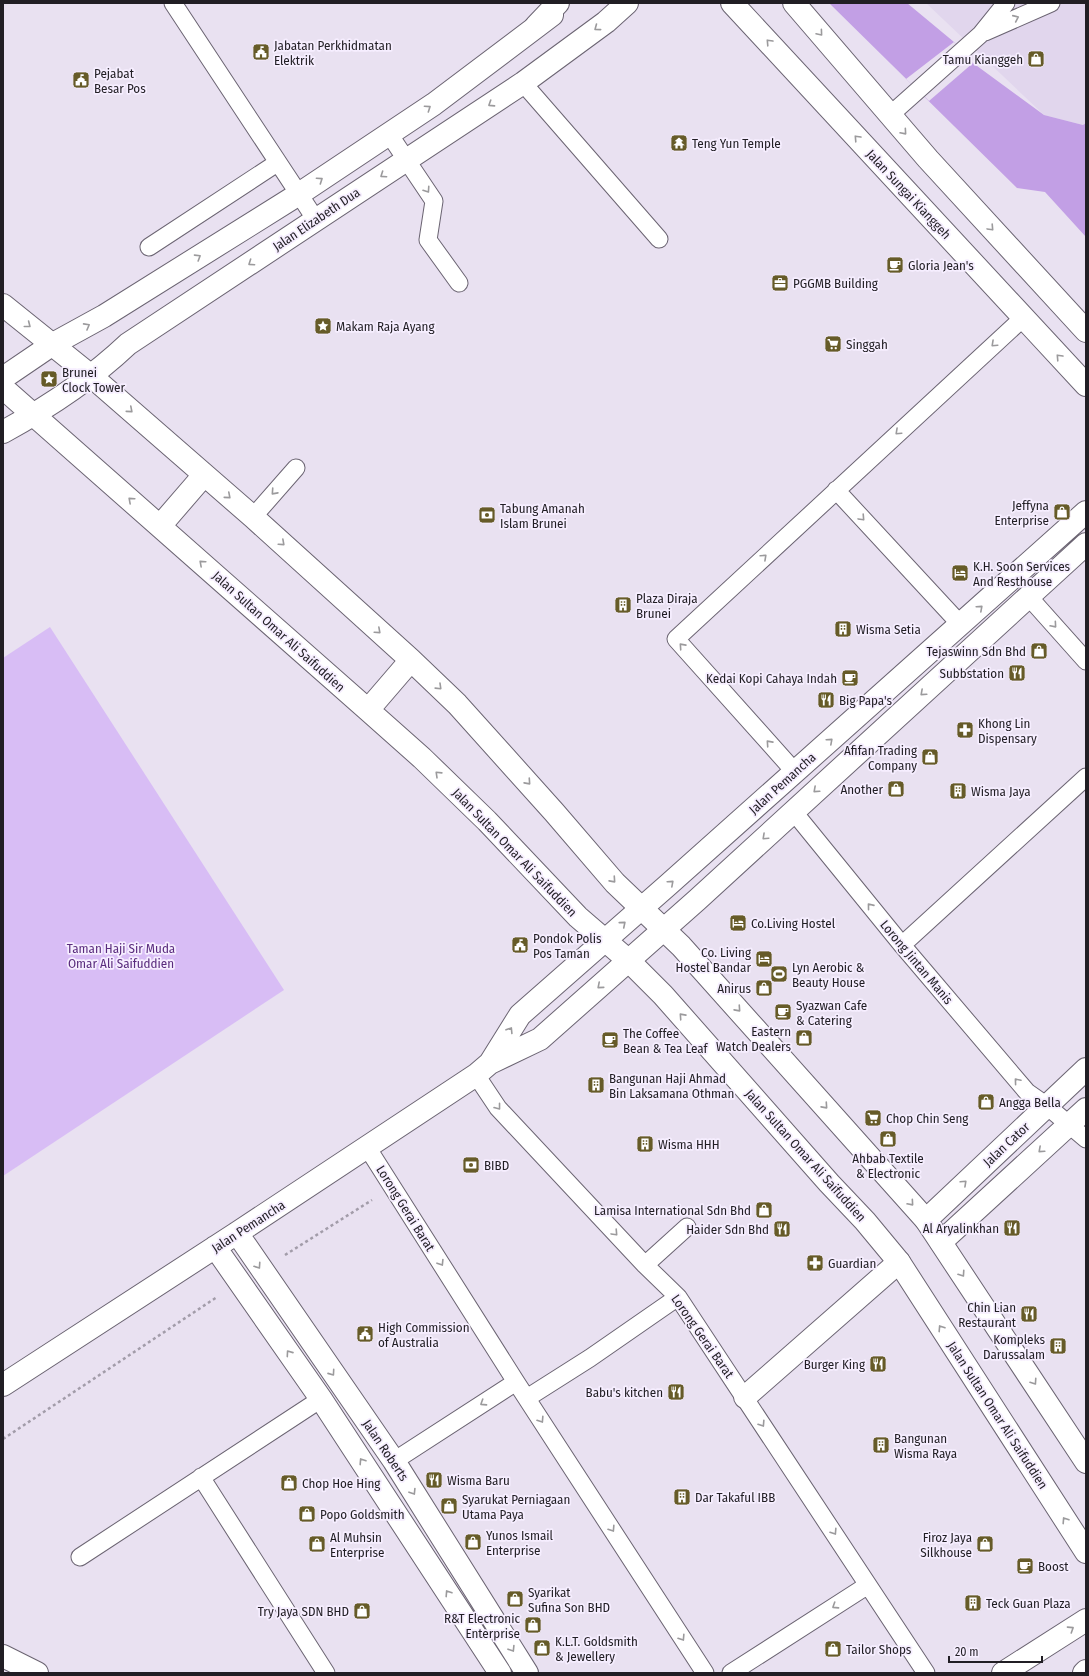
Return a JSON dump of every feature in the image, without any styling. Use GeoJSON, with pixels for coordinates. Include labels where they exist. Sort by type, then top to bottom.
{"type":"FeatureCollection","features":[{"type":"Feature","properties":{"kind":"street"},"geometry":{"type":"LineString","coordinates":[[536,26],[558,3]]}},
{"type":"Feature","properties":{"kind":"street"},"geometry":{"type":"LineString","coordinates":[[3,378],[53,344],[104,316],[298,194],[389,134],[469,78],[568,3]]}},
{"type":"Feature","properties":{"kind":"street","name":"Jalan Elizabeth Dua"},"geometry":{"type":"LineString","coordinates":[[3,432],[34,415],[90,375],[128,344],[523,83],[606,22],[627,3]]}},
{"type":"Feature","properties":{"kind":"street","name":"Jalan Sungai Kianggeh"},"geometry":{"type":"LineString","coordinates":[[732,3],[1086,385]]}},
{"type":"Feature","properties":{"kind":"street"},"geometry":{"type":"LineString","coordinates":[[794,3],[928,159],[1086,331]]}},
{"type":"Feature","properties":{"kind":"street"},"geometry":{"type":"LineString","coordinates":[[3,305],[90,375],[253,517],[411,660],[457,704],[554,812],[615,883],[686,952],[926,1220],[1086,1462]]}},
{"type":"Feature","properties":{"kind":"street","name":"Jalan Sultan Omar Ali Saifuddien"},"geometry":{"type":"LineString","coordinates":[[3,388],[422,758],[487,821],[578,917],[629,961],[663,995],[829,1183],[865,1221],[899,1262],[1086,1552]]}},
{"type":"Feature","properties":{"kind":"street"},"geometry":{"type":"LineString","coordinates":[[160,526],[204,475]]}},
{"type":"Feature","properties":{"kind":"street","name":"Jalan Pemancha"},"geometry":{"type":"LineString","coordinates":[[483,1069],[520,1015],[961,625],[1086,512]]}},
{"type":"Feature","properties":{"kind":"street","name":"Jalan Pemancha"},"geometry":{"type":"LineString","coordinates":[[3,1385],[237,1234],[483,1069],[540,1039],[629,961],[1086,544]]}},
{"type":"Feature","properties":{"kind":"street"},"geometry":{"type":"LineString","coordinates":[[368,710],[411,660]]}},
{"type":"Feature","properties":{"kind":"street","name":"Jalan Cator"},"geometry":{"type":"LineString","coordinates":[[926,1220],[1086,1069]]}},
{"type":"Feature","properties":{"kind":"street"},"geometry":{"type":"LineString","coordinates":[[941,1242],[1086,1109]]}},
{"type":"Feature","properties":{"kind":"street","name":"Jalan Roberts"},"geometry":{"type":"LineString","coordinates":[[237,1234],[394,1461],[527,1673]]}},
{"type":"Feature","properties":{"kind":"street","name":"Jalan Roberts"},"geometry":{"type":"LineString","coordinates":[[215,1248],[321,1399],[500,1673]]}},
{"type":"Feature","properties":{"kind":"street"},"geometry":{"type":"LineString","coordinates":[[745,1397],[899,1262]]}},
{"type":"Feature","properties":{"kind":"street"},"geometry":{"type":"LineString","coordinates":[[1003,1673],[1086,1620]]}},
{"type":"Feature","properties":{"kind":"street"},"geometry":{"type":"LineString","coordinates":[[3,1656],[37,1673]]}},
{"type":"Feature","properties":{"kind":"lane"},"geometry":{"type":"LineString","coordinates":[[173,3],[316,220]]}},
{"type":"Feature","properties":{"kind":"lane"},"geometry":{"type":"LineString","coordinates":[[890,116],[981,34],[1006,3]]}},
{"type":"Feature","properties":{"kind":"lane"},"geometry":{"type":"LineString","coordinates":[[981,34],[1051,3]]}},
{"type":"Feature","properties":{"kind":"lane"},"geometry":{"type":"LineString","coordinates":[[523,83],[659,239]]}},
{"type":"Feature","properties":{"kind":"lane"},"geometry":{"type":"LineString","coordinates":[[389,134],[434,201],[428,240],[459,283]]}},
{"type":"Feature","properties":{"kind":"lane"},"geometry":{"type":"LineString","coordinates":[[149,247],[278,163]]}},
{"type":"Feature","properties":{"kind":"lane"},"geometry":{"type":"LineString","coordinates":[[795,772],[676,639],[1023,318]]}},
{"type":"Feature","properties":{"kind":"lane"},"geometry":{"type":"LineString","coordinates":[[253,517],[296,468]]}},
{"type":"Feature","properties":{"kind":"lane"},"geometry":{"type":"LineString","coordinates":[[836,490],[961,625]]}},
{"type":"Feature","properties":{"kind":"lane"},"geometry":{"type":"LineString","coordinates":[[1028,596],[1086,662]]}},
{"type":"Feature","properties":{"kind":"lane"},"geometry":{"type":"LineString","coordinates":[[902,945],[1086,776]]}},
{"type":"Feature","properties":{"kind":"lane","name":"Lorong Jintan Manis"},"geometry":{"type":"LineString","coordinates":[[793,811],[902,945],[1027,1092],[1069,1124]]}},
{"type":"Feature","properties":{"kind":"lane","name":"Lorong Gerai Barat"},"geometry":{"type":"LineString","coordinates":[[483,1069],[498,1108],[645,1265],[678,1297],[926,1673]]}},
{"type":"Feature","properties":{"kind":"lane"},"geometry":{"type":"LineString","coordinates":[[1069,1124],[1086,1139]]}},
{"type":"Feature","properties":{"kind":"lane","name":"Lorong Gerai Barat"},"geometry":{"type":"LineString","coordinates":[[367,1147],[516,1382],[705,1673]]}},
{"type":"Feature","properties":{"kind":"lane"},"geometry":{"type":"LineString","coordinates":[[645,1265],[687,1227]]}},
{"type":"Feature","properties":{"kind":"lane"},"geometry":{"type":"LineString","coordinates":[[527,1398],[590,1358],[678,1297]]}},
{"type":"Feature","properties":{"kind":"lane"},"geometry":{"type":"LineString","coordinates":[[394,1461],[516,1382]]}},
{"type":"Feature","properties":{"kind":"lane"},"geometry":{"type":"LineString","coordinates":[[80,1557],[321,1399]]}},
{"type":"Feature","properties":{"kind":"lane"},"geometry":{"type":"LineString","coordinates":[[201,1477],[326,1673]]}},
{"type":"Feature","properties":{"kind":"lane"},"geometry":{"type":"LineString","coordinates":[[731,1673],[868,1585]]}},
{"type":"Feature","properties":{"kind":"path"},"geometry":{"type":"LineString","coordinates":[[261,1270],[392,1187]]}},
{"type":"Feature","properties":{"kind":"path"},"geometry":{"type":"LineString","coordinates":[[3,1439],[239,1282]]}},
{"type":"Feature","properties":{"kind":"shaded area"},"geometry":{"type":"Polygon","coordinates":[[[829,3],[907,3],[954,42],[973,63],[1044,115],[1083,125],[1086,123],[1086,237],[1045,192],[1017,188],[829,3]]]}},
{"type":"Feature","properties":{"kind":"shaded area","name":"Tamu Kianggeh"},"geometry":{"type":"Polygon","coordinates":[[[926,3],[1086,3],[1086,123],[1083,125],[1044,115],[926,3]]]}},
{"type":"Feature","properties":{"kind":"green space","name":"Taman Haji Sir Muda Omar Ali Saifuddien"},"geometry":{"type":"Polygon","coordinates":[[[50,627],[284,990],[3,1176],[3,658],[50,627]]]}},
{"type":"Feature","properties":{"kind":"pier"},"geometry":{"type":"Polygon","coordinates":[[[954,42],[973,63],[929,101],[906,79],[954,42]]]}},
{"type":"Feature","properties":{"kind":"place","name":"Jabatan Perkhidmatan Elektrik"},"geometry":{"type":"Point","coordinates":[261,52]}},
{"type":"Feature","properties":{"kind":"place","name":"Tamu Kianggeh"},"geometry":{"type":"Point","coordinates":[1036,59]}},
{"type":"Feature","properties":{"kind":"place","name":"Pejabat Besar Pos"},"geometry":{"type":"Point","coordinates":[81,80]}},
{"type":"Feature","properties":{"kind":"place","name":"Teng Yun Temple"},"geometry":{"type":"Point","coordinates":[679,143]}},
{"type":"Feature","properties":{"kind":"place","name":"Gloria Jean's"},"geometry":{"type":"Point","coordinates":[895,265]}},
{"type":"Feature","properties":{"kind":"place","name":"PGGMB Building"},"geometry":{"type":"Point","coordinates":[780,283]}},
{"type":"Feature","properties":{"kind":"place","name":"Makam Raja Ayang"},"geometry":{"type":"Point","coordinates":[323,326]}},
{"type":"Feature","properties":{"kind":"place","name":"Singgah"},"geometry":{"type":"Point","coordinates":[833,344]}},
{"type":"Feature","properties":{"kind":"place","name":"Brunei Clock Tower"},"geometry":{"type":"Point","coordinates":[49,379]}},
{"type":"Feature","properties":{"kind":"place","name":"Jeffyna Enterprise"},"geometry":{"type":"Point","coordinates":[1062,512]}},
{"type":"Feature","properties":{"kind":"place","name":"Tabung Amanah Islam Brunei"},"geometry":{"type":"Point","coordinates":[487,515]}},
{"type":"Feature","properties":{"kind":"place","name":"K.H. Soon Services And Resthouse"},"geometry":{"type":"Point","coordinates":[960,573]}},
{"type":"Feature","properties":{"kind":"place","name":"Plaza Diraja Brunei"},"geometry":{"type":"Point","coordinates":[623,605]}},
{"type":"Feature","properties":{"kind":"place","name":"Wisma Setia"},"geometry":{"type":"Point","coordinates":[843,629]}},
{"type":"Feature","properties":{"kind":"place","name":"Tejaswinn Sdn Bhd"},"geometry":{"type":"Point","coordinates":[1039,651]}},
{"type":"Feature","properties":{"kind":"place","name":"Subbstation"},"geometry":{"type":"Point","coordinates":[1017,673]}},
{"type":"Feature","properties":{"kind":"place","name":"Kedai Kopi Cahaya Indah"},"geometry":{"type":"Point","coordinates":[850,678]}},
{"type":"Feature","properties":{"kind":"place","name":"Big Papa's"},"geometry":{"type":"Point","coordinates":[826,700]}},
{"type":"Feature","properties":{"kind":"place","name":"Khong Lin Dispensary"},"geometry":{"type":"Point","coordinates":[965,730]}},
{"type":"Feature","properties":{"kind":"place","name":"Afifan Trading Company"},"geometry":{"type":"Point","coordinates":[930,757]}},
{"type":"Feature","properties":{"kind":"place","name":"Another"},"geometry":{"type":"Point","coordinates":[896,789]}},
{"type":"Feature","properties":{"kind":"place","name":"Wisma Jaya"},"geometry":{"type":"Point","coordinates":[958,791]}},
{"type":"Feature","properties":{"kind":"place","name":"Co.Living Hostel"},"geometry":{"type":"Point","coordinates":[738,923]}},
{"type":"Feature","properties":{"kind":"place","name":"Pondok Polis Pos Taman"},"geometry":{"type":"Point","coordinates":[520,945]}},
{"type":"Feature","properties":{"kind":"place","name":"Co. Living Hostel Bandar"},"geometry":{"type":"Point","coordinates":[764,959]}},
{"type":"Feature","properties":{"kind":"place","name":"Lyn Aerobic & Beauty House"},"geometry":{"type":"Point","coordinates":[779,974]}},
{"type":"Feature","properties":{"kind":"place","name":"Anirus"},"geometry":{"type":"Point","coordinates":[764,988]}},
{"type":"Feature","properties":{"kind":"place","name":"Syazwan Cafe & Catering"},"geometry":{"type":"Point","coordinates":[783,1012]}},
{"type":"Feature","properties":{"kind":"place","name":"Eastern Watch Dealers"},"geometry":{"type":"Point","coordinates":[804,1038]}},
{"type":"Feature","properties":{"kind":"place","name":"The Coffee Bean & Tea Leaf"},"geometry":{"type":"Point","coordinates":[610,1040]}},
{"type":"Feature","properties":{"kind":"place","name":"Bangunan Haji Ahmad Bin Laksamana Othman"},"geometry":{"type":"Point","coordinates":[596,1085]}},
{"type":"Feature","properties":{"kind":"place","name":"Angga Bella"},"geometry":{"type":"Point","coordinates":[986,1102]}},
{"type":"Feature","properties":{"kind":"place","name":"Chop Chin Seng"},"geometry":{"type":"Point","coordinates":[873,1118]}},
{"type":"Feature","properties":{"kind":"place","name":"Ahbab Textile & Electronic"},"geometry":{"type":"Point","coordinates":[888,1139]}},
{"type":"Feature","properties":{"kind":"place","name":"Wisma HHH"},"geometry":{"type":"Point","coordinates":[645,1144]}},
{"type":"Feature","properties":{"kind":"place","name":"BIBD"},"geometry":{"type":"Point","coordinates":[471,1165]}},
{"type":"Feature","properties":{"kind":"place","name":"Lamisa International Sdn Bhd"},"geometry":{"type":"Point","coordinates":[764,1210]}},
{"type":"Feature","properties":{"kind":"place","name":"Al Aryalinkhan"},"geometry":{"type":"Point","coordinates":[1012,1228]}},
{"type":"Feature","properties":{"kind":"place","name":"Haider Sdn Bhd"},"geometry":{"type":"Point","coordinates":[782,1229]}},
{"type":"Feature","properties":{"kind":"place","name":"Guardian"},"geometry":{"type":"Point","coordinates":[815,1263]}},
{"type":"Feature","properties":{"kind":"place","name":"Chin Lian Restaurant"},"geometry":{"type":"Point","coordinates":[1029,1314]}},
{"type":"Feature","properties":{"kind":"place","name":"High Commission of Australia"},"geometry":{"type":"Point","coordinates":[365,1334]}},
{"type":"Feature","properties":{"kind":"place","name":"Kompleks Darussalam"},"geometry":{"type":"Point","coordinates":[1058,1346]}},
{"type":"Feature","properties":{"kind":"place","name":"Burger King"},"geometry":{"type":"Point","coordinates":[878,1364]}},
{"type":"Feature","properties":{"kind":"place","name":"Babu's kitchen"},"geometry":{"type":"Point","coordinates":[676,1392]}},
{"type":"Feature","properties":{"kind":"place","name":"Bangunan Wisma Raya"},"geometry":{"type":"Point","coordinates":[881,1445]}},
{"type":"Feature","properties":{"kind":"place","name":"Wisma Baru"},"geometry":{"type":"Point","coordinates":[434,1480]}},
{"type":"Feature","properties":{"kind":"place","name":"Chop Hoe Hing"},"geometry":{"type":"Point","coordinates":[289,1483]}},
{"type":"Feature","properties":{"kind":"place","name":"Dar Takaful IBB"},"geometry":{"type":"Point","coordinates":[682,1497]}},
{"type":"Feature","properties":{"kind":"place","name":"Syarukat Perniagaan Utama Paya"},"geometry":{"type":"Point","coordinates":[449,1506]}},
{"type":"Feature","properties":{"kind":"place","name":"Popo Goldsmith"},"geometry":{"type":"Point","coordinates":[307,1514]}},
{"type":"Feature","properties":{"kind":"place","name":"Yunos Ismail Enterprise"},"geometry":{"type":"Point","coordinates":[473,1542]}},
{"type":"Feature","properties":{"kind":"place","name":"Al Muhsin Enterprise"},"geometry":{"type":"Point","coordinates":[317,1544]}},
{"type":"Feature","properties":{"kind":"place","name":"Firoz Jaya Silkhouse"},"geometry":{"type":"Point","coordinates":[985,1544]}},
{"type":"Feature","properties":{"kind":"place","name":"Boost"},"geometry":{"type":"Point","coordinates":[1025,1566]}},
{"type":"Feature","properties":{"kind":"place","name":"Syarikat Sufina Son BHD"},"geometry":{"type":"Point","coordinates":[515,1599]}},
{"type":"Feature","properties":{"kind":"place","name":"Teck Guan Plaza"},"geometry":{"type":"Point","coordinates":[973,1603]}},
{"type":"Feature","properties":{"kind":"place","name":"Try Jaya SDN BHD"},"geometry":{"type":"Point","coordinates":[362,1611]}},
{"type":"Feature","properties":{"kind":"place","name":"R&T Electronic Enterprise"},"geometry":{"type":"Point","coordinates":[533,1625]}},
{"type":"Feature","properties":{"kind":"place","name":"K.L.T. Goldsmith & Jewellery"},"geometry":{"type":"Point","coordinates":[542,1648]}},
{"type":"Feature","properties":{"kind":"place","name":"Tailor Shops"},"geometry":{"type":"Point","coordinates":[833,1649]}}]}
